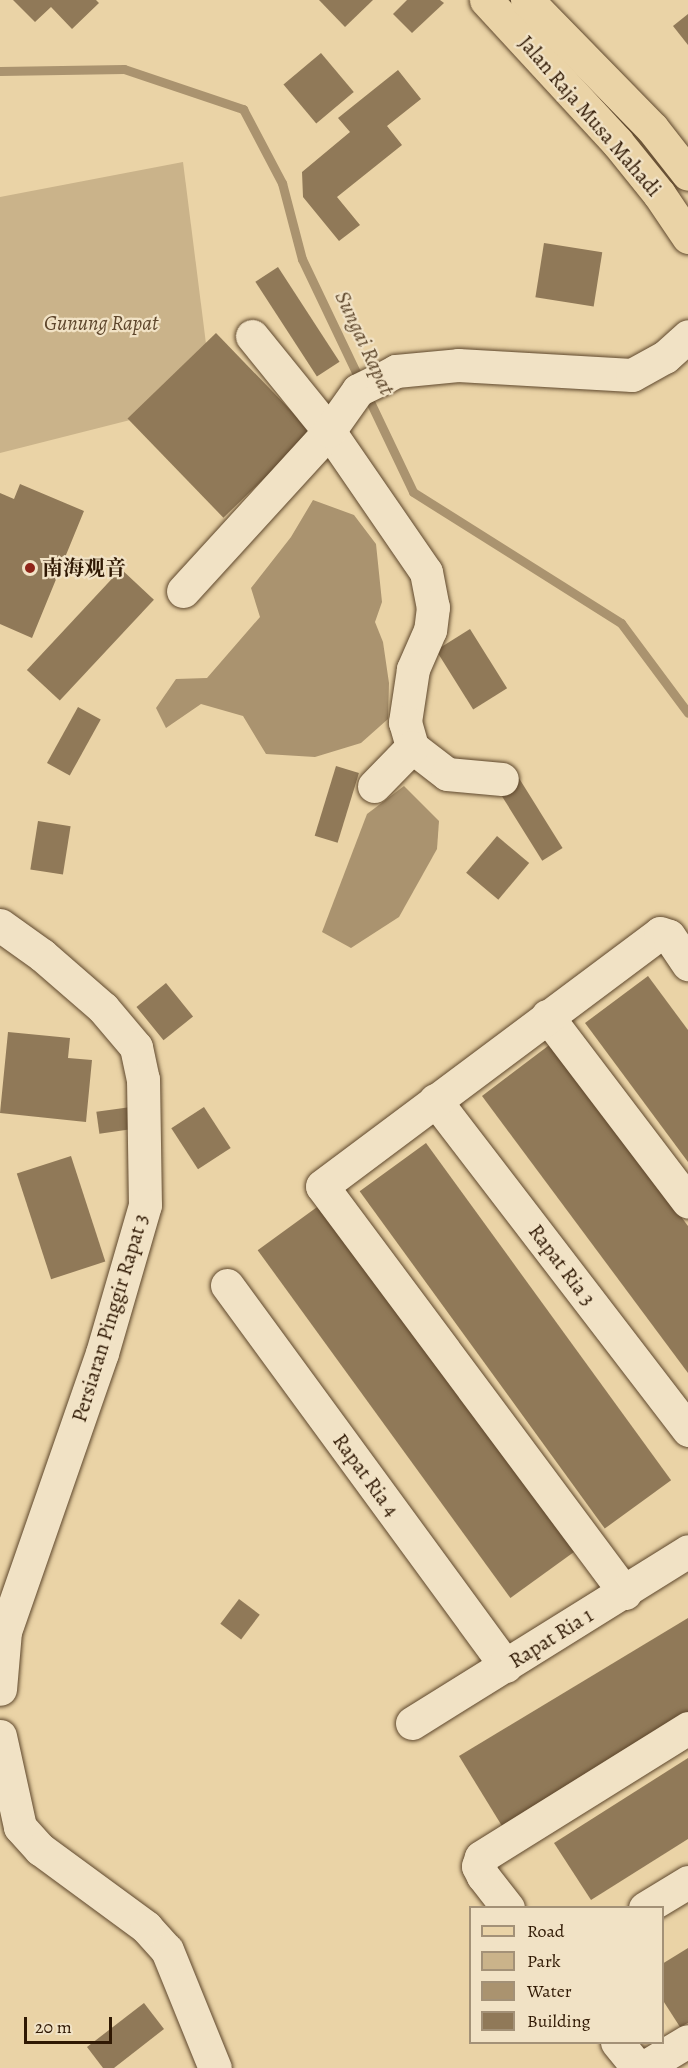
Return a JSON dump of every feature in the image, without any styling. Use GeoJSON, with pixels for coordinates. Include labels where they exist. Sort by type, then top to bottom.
{"type":"FeatureCollection","features":[{"type":"Feature","properties":{"kind":"main road","name":"Jalan Raja Musa Mahadi"},"geometry":{"type":"LineString","coordinates":[[486,0],[617,142],[660,194],[688,237]]}},
{"type":"Feature","properties":{"kind":"main road","name":"Jalan Raja Musa Mahadi"},"geometry":{"type":"LineString","coordinates":[[527,0],[652,128],[688,174]]}},
{"type":"Feature","properties":{"kind":"street"},"geometry":{"type":"LineString","coordinates":[[252,336],[329,431],[426,572],[433,608],[430,630],[413,669],[405,722],[412,747],[447,774],[502,779]]}},
{"type":"Feature","properties":{"kind":"street"},"geometry":{"type":"LineString","coordinates":[[183,591],[369,384],[396,371],[458,365],[632,375],[665,357],[688,336]]}},
{"type":"Feature","properties":{"kind":"street"},"geometry":{"type":"LineString","coordinates":[[374,786],[412,747]]}},
{"type":"Feature","properties":{"kind":"street","name":"Persiaran Pinggir Rapat 3"},"geometry":{"type":"LineString","coordinates":[[0,925],[42,955],[103,1008],[136,1047],[143,1079],[145,1205],[102,1353],[4,1631],[0,1689]]}},
{"type":"Feature","properties":{"kind":"street"},"geometry":{"type":"LineString","coordinates":[[625,1593],[322,1186],[660,933],[669,936],[688,964]]}},
{"type":"Feature","properties":{"kind":"street"},"geometry":{"type":"LineString","coordinates":[[547,1016],[688,1202]]}},
{"type":"Feature","properties":{"kind":"street","name":"Rapat Ria 3"},"geometry":{"type":"LineString","coordinates":[[435,1100],[688,1430]]}},
{"type":"Feature","properties":{"kind":"street","name":"Rapat Ria 4"},"geometry":{"type":"LineString","coordinates":[[227,1285],[506,1666]]}},
{"type":"Feature","properties":{"kind":"street","name":"Rapat Ria 1"},"geometry":{"type":"LineString","coordinates":[[412,1723],[625,1593],[688,1551]]}},
{"type":"Feature","properties":{"kind":"street"},"geometry":{"type":"LineString","coordinates":[[506,1906],[483,1876],[478,1861],[498,1845],[688,1728]]}},
{"type":"Feature","properties":{"kind":"street"},"geometry":{"type":"LineString","coordinates":[[0,1736],[20,1827],[40,1849],[146,1928],[167,1950],[215,2068]]}},
{"type":"Feature","properties":{"kind":"street"},"geometry":{"type":"LineString","coordinates":[[648,1906],[688,1882]]}},
{"type":"Feature","properties":{"kind":"street"},"geometry":{"type":"LineString","coordinates":[[643,2068],[688,2041]]}},
{"type":"Feature","properties":{"kind":"street"},"geometry":{"type":"LineString","coordinates":[[618,2044],[638,2068]]}},
{"type":"Feature","properties":{"kind":"green space","name":"Gunung Rapat"},"geometry":{"type":"Polygon","coordinates":[[[183,162],[213,399],[0,453],[0,197],[183,162]]]}},
{"type":"Feature","properties":{"kind":"water"},"geometry":{"type":"Polygon","coordinates":[[[313,500],[354,515],[376,544],[382,602],[375,622],[383,642],[389,683],[388,719],[361,743],[315,757],[266,754],[243,716],[201,704],[166,728],[156,708],[176,679],[207,678],[260,617],[251,588],[291,537],[313,500]]]}},
{"type":"Feature","properties":{"kind":"water"},"geometry":{"type":"Polygon","coordinates":[[[404,786],[439,821],[437,849],[399,917],[351,948],[322,932],[367,814],[404,786]]]}},
{"type":"Feature","properties":{"kind":"building"},"geometry":{"type":"Polygon","coordinates":[[[13,0],[96,0],[99,3],[72,29],[51,7],[35,22],[13,0]]]}},
{"type":"Feature","properties":{"kind":"building"},"geometry":{"type":"Polygon","coordinates":[[[319,0],[373,0],[345,27],[319,0]]]}},
{"type":"Feature","properties":{"kind":"building"},"geometry":{"type":"Polygon","coordinates":[[[407,0],[440,0],[444,3],[412,33],[393,14],[407,0]]]}},
{"type":"Feature","properties":{"kind":"building"},"geometry":{"type":"Polygon","coordinates":[[[688,14],[688,45],[673,26],[688,14]]]}},
{"type":"Feature","properties":{"kind":"building"},"geometry":{"type":"Polygon","coordinates":[[[321,53],[354,92],[316,124],[283,84],[321,53]]]}},
{"type":"Feature","properties":{"kind":"building"},"geometry":{"type":"Polygon","coordinates":[[[398,70],[421,99],[387,126],[402,145],[337,197],[360,225],[339,241],[303,197],[302,172],[350,132],[338,118],[398,70]]]}},
{"type":"Feature","properties":{"kind":"building"},"geometry":{"type":"Polygon","coordinates":[[[544,243],[602,252],[594,307],[535,297],[544,243]]]}},
{"type":"Feature","properties":{"kind":"building"},"geometry":{"type":"Polygon","coordinates":[[[278,267],[340,362],[317,376],[255,282],[278,267]]]}},
{"type":"Feature","properties":{"kind":"building"},"geometry":{"type":"Polygon","coordinates":[[[216,333],[312,432],[223,518],[128,418],[216,333]]]}},
{"type":"Feature","properties":{"kind":"building","name":"南海观音"},"geometry":{"type":"Polygon","coordinates":[[[20,484],[84,511],[32,638],[0,624],[0,493],[14,499],[20,484]]]}},
{"type":"Feature","properties":{"kind":"building"},"geometry":{"type":"Polygon","coordinates":[[[121,569],[154,600],[60,701],[27,670],[121,569]]]}},
{"type":"Feature","properties":{"kind":"building"},"geometry":{"type":"Polygon","coordinates":[[[470,629],[507,688],[473,710],[436,650],[470,629]]]}},
{"type":"Feature","properties":{"kind":"building"},"geometry":{"type":"Polygon","coordinates":[[[78,707],[101,720],[70,776],[47,763],[78,707]]]}},
{"type":"Feature","properties":{"kind":"building"},"geometry":{"type":"Polygon","coordinates":[[[336,766],[359,773],[338,843],[315,836],[336,766]]]}},
{"type":"Feature","properties":{"kind":"building"},"geometry":{"type":"Polygon","coordinates":[[[517,775],[563,848],[542,861],[497,788],[517,775]]]}},
{"type":"Feature","properties":{"kind":"building"},"geometry":{"type":"Polygon","coordinates":[[[38,821],[71,826],[63,875],[30,869],[38,821]]]}},
{"type":"Feature","properties":{"kind":"building"},"geometry":{"type":"Polygon","coordinates":[[[497,836],[529,863],[498,900],[466,873],[497,836]]]}},
{"type":"Feature","properties":{"kind":"building"},"geometry":{"type":"Polygon","coordinates":[[[648,976],[688,1030],[688,1162],[585,1023],[648,976]]]}},
{"type":"Feature","properties":{"kind":"building"},"geometry":{"type":"Polygon","coordinates":[[[166,983],[193,1016],[164,1040],[136,1007],[166,983]]]}},
{"type":"Feature","properties":{"kind":"building"},"geometry":{"type":"Polygon","coordinates":[[[8,1032],[70,1038],[68,1058],[92,1060],[86,1122],[0,1113],[8,1032]]]}},
{"type":"Feature","properties":{"kind":"building"},"geometry":{"type":"Polygon","coordinates":[[[552,1043],[688,1226],[688,1373],[482,1096],[552,1043]]]}},
{"type":"Feature","properties":{"kind":"building"},"geometry":{"type":"Polygon","coordinates":[[[131,1107],[134,1129],[99,1134],[96,1112],[131,1107]]]}},
{"type":"Feature","properties":{"kind":"building"},"geometry":{"type":"Polygon","coordinates":[[[204,1107],[231,1148],[198,1169],[171,1128],[204,1107]]]}},
{"type":"Feature","properties":{"kind":"building"},"geometry":{"type":"Polygon","coordinates":[[[426,1143],[671,1480],[605,1529],[360,1191],[426,1143]]]}},
{"type":"Feature","properties":{"kind":"building"},"geometry":{"type":"Polygon","coordinates":[[[71,1156],[105,1262],[51,1279],[17,1174],[71,1156]]]}},
{"type":"Feature","properties":{"kind":"building"},"geometry":{"type":"Polygon","coordinates":[[[324,1202],[577,1550],[510,1598],[258,1250],[324,1202]]]}},
{"type":"Feature","properties":{"kind":"building"},"geometry":{"type":"Polygon","coordinates":[[[239,1599],[260,1615],[241,1639],[220,1624],[239,1599]]]}},
{"type":"Feature","properties":{"kind":"building"},"geometry":{"type":"Polygon","coordinates":[[[688,1618],[688,1713],[502,1826],[459,1756],[688,1618]]]}},
{"type":"Feature","properties":{"kind":"building"},"geometry":{"type":"Polygon","coordinates":[[[688,1758],[688,1839],[591,1900],[554,1843],[688,1758]]]}},
{"type":"Feature","properties":{"kind":"building"},"geometry":{"type":"Polygon","coordinates":[[[688,1948],[688,2023],[680,2027],[664,2002],[664,1963],[688,1948]]]}},
{"type":"Feature","properties":{"kind":"building"},"geometry":{"type":"Polygon","coordinates":[[[144,2003],[164,2029],[114,2068],[103,2068],[87,2047],[144,2003]]]}},
{"type":"Feature","properties":{"kind":"waterway","name":"Sungai Rapat"},"geometry":{"type":"LineString","coordinates":[[0,71],[124,69],[243,109],[282,183],[302,259],[413,492],[621,623],[688,713]]}},
{"type":"Feature","properties":{"kind":"place","name":"南海观音"},"geometry":{"type":"Point","coordinates":[30,568]}}]}
